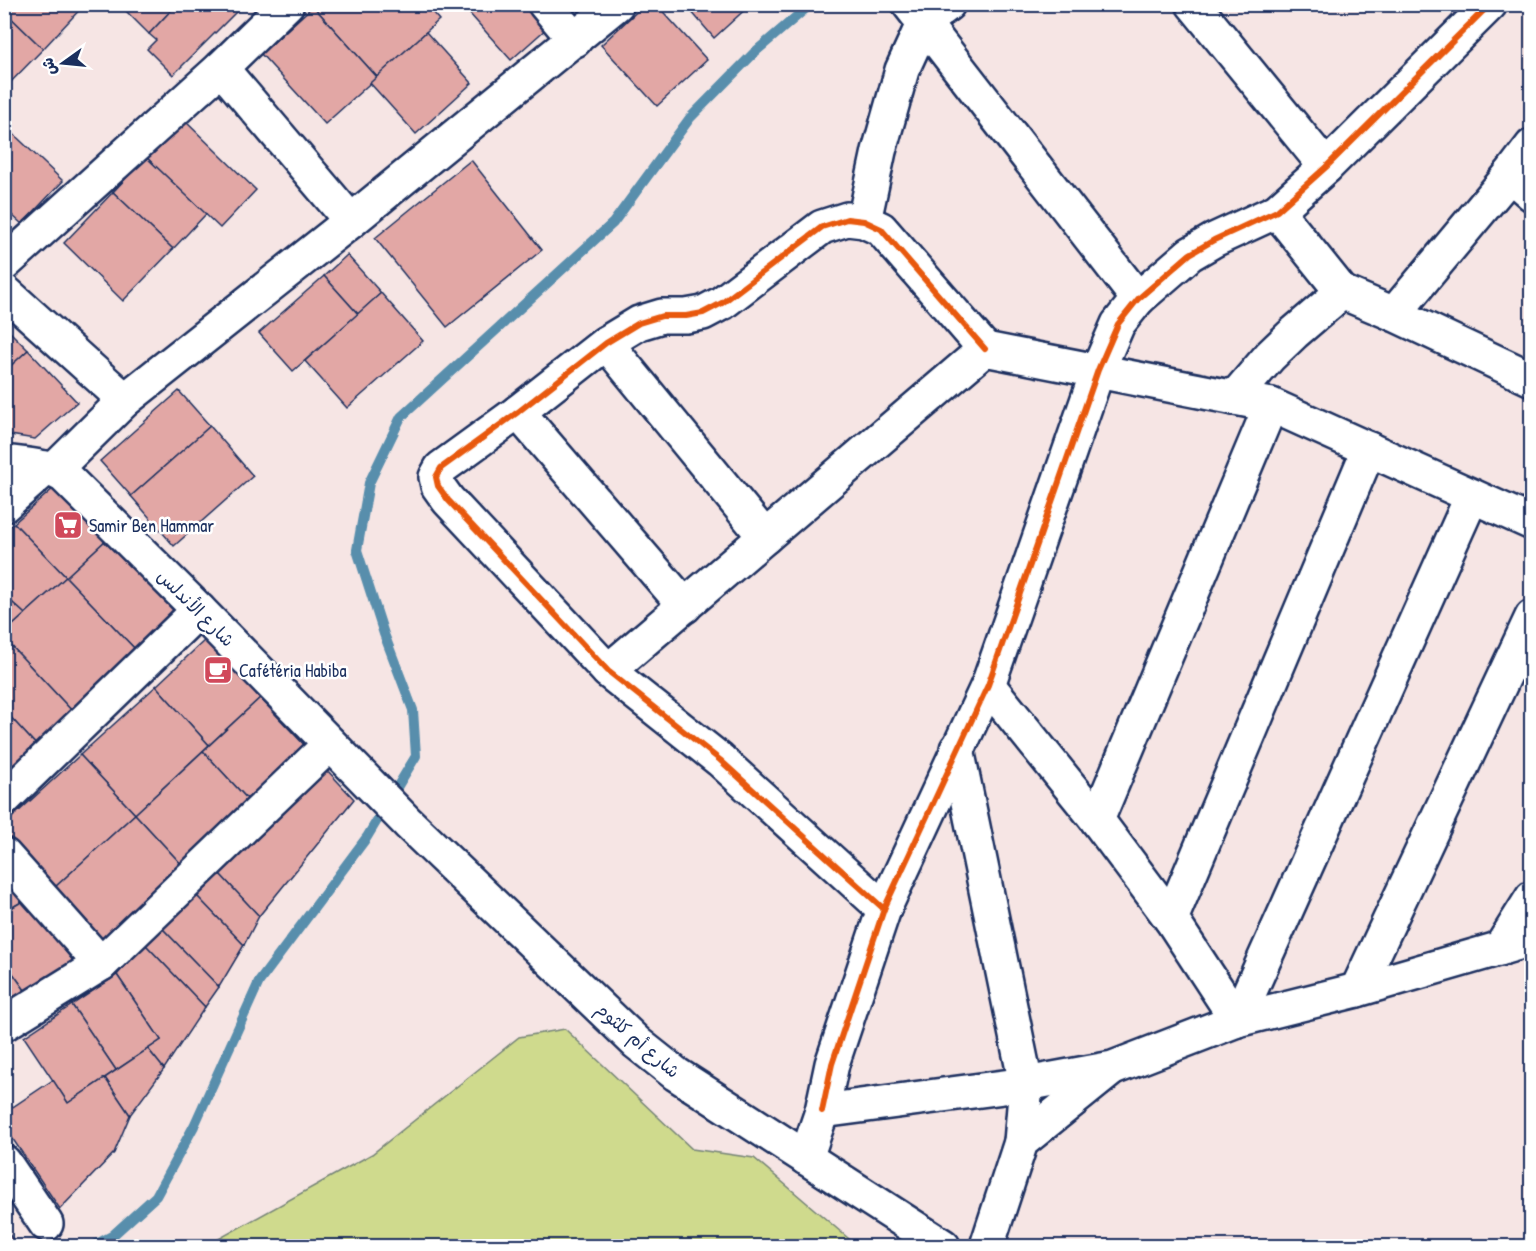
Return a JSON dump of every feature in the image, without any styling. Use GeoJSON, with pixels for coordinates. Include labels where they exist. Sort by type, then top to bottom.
{"type":"FeatureCollection","features":[{"type":"Feature","properties":{"kind":"street"},"geometry":{"type":"LineString","coordinates":[[544,4],[575,40]]}},
{"type":"Feature","properties":{"kind":"street"},"geometry":{"type":"LineString","coordinates":[[4,505],[50,469],[125,400],[351,221],[617,4]]}},
{"type":"Feature","properties":{"kind":"street"},"geometry":{"type":"LineString","coordinates":[[1193,4],[1326,167]]}},
{"type":"Feature","properties":{"kind":"street"},"geometry":{"type":"LineString","coordinates":[[806,1158],[822,1111],[832,1064],[884,909],[988,685],[1098,370],[1118,324],[1138,299],[1190,254],[1214,240],[1277,211],[1326,167],[1490,4]]}},
{"type":"Feature","properties":{"kind":"street"},"geometry":{"type":"LineString","coordinates":[[4,264],[221,68],[274,9]]}},
{"type":"Feature","properties":{"kind":"street"},"geometry":{"type":"LineString","coordinates":[[864,221],[879,151],[902,70],[927,10]]}},
{"type":"Feature","properties":{"kind":"street"},"geometry":{"type":"LineString","coordinates":[[927,10],[1138,299]]}},
{"type":"Feature","properties":{"kind":"street"},"geometry":{"type":"LineString","coordinates":[[221,68],[351,221]]}},
{"type":"Feature","properties":{"kind":"street"},"geometry":{"type":"LineString","coordinates":[[1394,314],[1521,184],[1532,146]]}},
{"type":"Feature","properties":{"kind":"street"},"geometry":{"type":"LineString","coordinates":[[1277,211],[1342,292],[1532,379]]}},
{"type":"Feature","properties":{"kind":"street"},"geometry":{"type":"LineString","coordinates":[[884,909],[720,760],[608,670],[448,500],[438,486],[436,477],[441,468],[606,344],[639,323],[662,316],[703,313],[722,303],[822,227],[847,219],[864,221],[881,229],[985,349],[1271,405],[1532,523]]}},
{"type":"Feature","properties":{"kind":"street"},"geometry":{"type":"LineString","coordinates":[[4,291],[125,400]]}},
{"type":"Feature","properties":{"kind":"street"},"geometry":{"type":"LineString","coordinates":[[1234,398],[1270,356],[1342,292]]}},
{"type":"Feature","properties":{"kind":"street"},"geometry":{"type":"LineString","coordinates":[[606,344],[765,537]]}},
{"type":"Feature","properties":{"kind":"street"},"geometry":{"type":"LineString","coordinates":[[608,670],[985,349]]}},
{"type":"Feature","properties":{"kind":"street"},"geometry":{"type":"LineString","coordinates":[[1097,820],[1271,405]]}},
{"type":"Feature","properties":{"kind":"street"},"geometry":{"type":"LineString","coordinates":[[518,412],[685,606]]}},
{"type":"Feature","properties":{"kind":"street"},"geometry":{"type":"LineString","coordinates":[[1171,919],[1369,449]]}},
{"type":"Feature","properties":{"kind":"street"},"geometry":{"type":"LineString","coordinates":[[4,462],[50,469]]}},
{"type":"Feature","properties":{"kind":"street","name":"شارع الأندلس"},"geometry":{"type":"LineString","coordinates":[[50,469],[64,476],[371,786]]}},
{"type":"Feature","properties":{"kind":"street"},"geometry":{"type":"LineString","coordinates":[[1237,1020],[1472,496]]}},
{"type":"Feature","properties":{"kind":"street"},"geometry":{"type":"LineString","coordinates":[[4,799],[199,610]]}},
{"type":"Feature","properties":{"kind":"street"},"geometry":{"type":"LineString","coordinates":[[1357,990],[1532,617]]}},
{"type":"Feature","properties":{"kind":"street"},"geometry":{"type":"LineString","coordinates":[[988,685],[1097,820],[1171,919],[1237,1020]]}},
{"type":"Feature","properties":{"kind":"street"},"geometry":{"type":"LineString","coordinates":[[4,1024],[101,964],[330,744]]}},
{"type":"Feature","properties":{"kind":"street"},"geometry":{"type":"LineString","coordinates":[[957,749],[1026,1084],[1020,1142],[987,1246]]}},
{"type":"Feature","properties":{"kind":"street","name":"شارع أم كلثوم"},"geometry":{"type":"LineString","coordinates":[[371,786],[636,1043],[676,1074],[943,1246]]}},
{"type":"Feature","properties":{"kind":"street"},"geometry":{"type":"LineString","coordinates":[[4,855],[101,964]]}},
{"type":"Feature","properties":{"kind":"street"},"geometry":{"type":"LineString","coordinates":[[1500,949],[1532,898]]}},
{"type":"Feature","properties":{"kind":"street"},"geometry":{"type":"LineString","coordinates":[[822,1111],[1026,1084],[1113,1068],[1237,1020],[1357,990],[1532,939]]}},
{"type":"Feature","properties":{"kind":"street"},"geometry":{"type":"LineString","coordinates":[[1020,1142],[1113,1068]]}},
{"type":"Feature","properties":{"kind":"street"},"geometry":{"type":"LineString","coordinates":[[4,1162],[46,1224]]}},
{"type":"Feature","properties":{"kind":"green space"},"geometry":{"type":"Polygon","coordinates":[[[565,1029],[692,1149],[754,1158],[856,1246],[206,1246],[372,1154],[519,1037],[565,1029]]]}},
{"type":"Feature","properties":{"kind":"building"},"geometry":{"type":"Polygon","coordinates":[[[4,4],[85,4],[43,49],[4,11],[4,4]]]}},
{"type":"Feature","properties":{"kind":"building"},"geometry":{"type":"Polygon","coordinates":[[[119,4],[177,4],[149,34],[119,4]]]}},
{"type":"Feature","properties":{"kind":"building"},"geometry":{"type":"Polygon","coordinates":[[[177,4],[244,4],[173,75],[147,49],[156,40],[149,34],[177,4]]]}},
{"type":"Feature","properties":{"kind":"building"},"geometry":{"type":"Polygon","coordinates":[[[315,4],[425,4],[439,20],[377,77],[313,6],[315,4]]]}},
{"type":"Feature","properties":{"kind":"building"},"geometry":{"type":"Polygon","coordinates":[[[461,4],[528,4],[547,28],[511,60],[461,4]]]}},
{"type":"Feature","properties":{"kind":"building"},"geometry":{"type":"Polygon","coordinates":[[[645,4],[656,4],[707,60],[657,106],[601,45],[645,4]]]}},
{"type":"Feature","properties":{"kind":"building"},"geometry":{"type":"Polygon","coordinates":[[[685,4],[751,4],[714,38],[685,4]]]}},
{"type":"Feature","properties":{"kind":"building"},"geometry":{"type":"Polygon","coordinates":[[[313,6],[377,77],[325,124],[261,54],[313,6]]]}},
{"type":"Feature","properties":{"kind":"building"},"geometry":{"type":"Polygon","coordinates":[[[4,11],[43,49],[4,89],[4,11]]]}},
{"type":"Feature","properties":{"kind":"building"},"geometry":{"type":"Polygon","coordinates":[[[426,32],[472,83],[416,134],[370,83],[426,32]]]}},
{"type":"Feature","properties":{"kind":"building"},"geometry":{"type":"Polygon","coordinates":[[[183,119],[256,190],[220,228],[146,157],[183,119]]]}},
{"type":"Feature","properties":{"kind":"building"},"geometry":{"type":"Polygon","coordinates":[[[4,125],[63,181],[22,224],[4,208],[4,125]]]}},
{"type":"Feature","properties":{"kind":"building"},"geometry":{"type":"Polygon","coordinates":[[[146,157],[206,214],[173,249],[113,192],[146,157]]]}},
{"type":"Feature","properties":{"kind":"building"},"geometry":{"type":"Polygon","coordinates":[[[471,160],[542,250],[447,327],[375,238],[471,160]]]}},
{"type":"Feature","properties":{"kind":"building"},"geometry":{"type":"Polygon","coordinates":[[[113,192],[173,249],[123,301],[64,243],[113,192]]]}},
{"type":"Feature","properties":{"kind":"building"},"geometry":{"type":"Polygon","coordinates":[[[347,255],[381,293],[358,314],[324,276],[347,255]]]}},
{"type":"Feature","properties":{"kind":"building"},"geometry":{"type":"Polygon","coordinates":[[[324,276],[358,314],[293,371],[259,333],[324,276]]]}},
{"type":"Feature","properties":{"kind":"building"},"geometry":{"type":"Polygon","coordinates":[[[381,293],[423,341],[347,408],[305,361],[381,293]]]}},
{"type":"Feature","properties":{"kind":"building"},"geometry":{"type":"Polygon","coordinates":[[[4,326],[28,350],[4,372],[4,326]]]}},
{"type":"Feature","properties":{"kind":"building"},"geometry":{"type":"Polygon","coordinates":[[[28,350],[77,402],[35,439],[4,434],[4,372],[28,350]]]}},
{"type":"Feature","properties":{"kind":"building"},"geometry":{"type":"Polygon","coordinates":[[[179,391],[210,426],[131,496],[100,461],[179,391]]]}},
{"type":"Feature","properties":{"kind":"building"},"geometry":{"type":"Polygon","coordinates":[[[210,426],[253,476],[174,546],[131,496],[210,426]]]}},
{"type":"Feature","properties":{"kind":"building"},"geometry":{"type":"Polygon","coordinates":[[[55,487],[106,540],[66,577],[14,523],[55,487]]]}},
{"type":"Feature","properties":{"kind":"building"},"geometry":{"type":"Polygon","coordinates":[[[14,523],[66,577],[25,614],[4,595],[4,531],[14,523]]]}},
{"type":"Feature","properties":{"kind":"building"},"geometry":{"type":"Polygon","coordinates":[[[106,540],[175,612],[136,650],[66,577],[106,540]]]}},
{"type":"Feature","properties":{"kind":"building"},"geometry":{"type":"Polygon","coordinates":[[[66,577],[136,650],[73,712],[4,638],[4,633],[66,577]]]}},
{"type":"Feature","properties":{"kind":"building"},"geometry":{"type":"Polygon","coordinates":[[[4,595],[25,614],[4,633],[4,595]]]}},
{"type":"Feature","properties":{"kind":"building"},"geometry":{"type":"Polygon","coordinates":[[[4,638],[73,712],[38,747],[4,710],[4,638]]]}},
{"type":"Feature","properties":{"kind":"building"},"geometry":{"type":"Polygon","coordinates":[[[206,639],[260,698],[209,745],[156,686],[206,639]]]}},
{"type":"Feature","properties":{"kind":"building"},"geometry":{"type":"Polygon","coordinates":[[[156,686],[209,745],[135,814],[80,755],[156,686]]]}},
{"type":"Feature","properties":{"kind":"building"},"geometry":{"type":"Polygon","coordinates":[[[260,698],[309,750],[251,803],[203,751],[260,698]]]}},
{"type":"Feature","properties":{"kind":"building"},"geometry":{"type":"Polygon","coordinates":[[[4,710],[38,747],[4,771],[4,710]]]}},
{"type":"Feature","properties":{"kind":"building"},"geometry":{"type":"Polygon","coordinates":[[[203,751],[251,803],[183,866],[135,814],[203,751]]]}},
{"type":"Feature","properties":{"kind":"building"},"geometry":{"type":"Polygon","coordinates":[[[80,755],[135,814],[54,888],[4,834],[4,825],[80,755]]]}},
{"type":"Feature","properties":{"kind":"building"},"geometry":{"type":"Polygon","coordinates":[[[326,769],[354,799],[259,916],[218,872],[326,769]]]}},
{"type":"Feature","properties":{"kind":"building"},"geometry":{"type":"Polygon","coordinates":[[[135,814],[183,866],[103,940],[54,888],[135,814]]]}},
{"type":"Feature","properties":{"kind":"building"},"geometry":{"type":"Polygon","coordinates":[[[218,872],[259,916],[244,945],[195,894],[218,872]]]}},
{"type":"Feature","properties":{"kind":"building"},"geometry":{"type":"Polygon","coordinates":[[[4,875],[25,900],[4,912],[4,875]]]}},
{"type":"Feature","properties":{"kind":"building"},"geometry":{"type":"Polygon","coordinates":[[[195,894],[244,945],[219,987],[161,927],[195,894]]]}},
{"type":"Feature","properties":{"kind":"building"},"geometry":{"type":"Polygon","coordinates":[[[25,900],[77,966],[27,993],[4,961],[4,912],[25,900]]]}},
{"type":"Feature","properties":{"kind":"building"},"geometry":{"type":"Polygon","coordinates":[[[161,927],[219,987],[205,1007],[144,943],[161,927]]]}},
{"type":"Feature","properties":{"kind":"building"},"geometry":{"type":"Polygon","coordinates":[[[144,943],[205,1007],[164,1069],[148,1049],[161,1040],[117,975],[144,943]]]}},
{"type":"Feature","properties":{"kind":"building"},"geometry":{"type":"Polygon","coordinates":[[[4,961],[27,993],[4,1005],[4,961]]]}},
{"type":"Feature","properties":{"kind":"building"},"geometry":{"type":"Polygon","coordinates":[[[117,975],[161,1040],[116,1070],[72,1005],[117,975]]]}},
{"type":"Feature","properties":{"kind":"building"},"geometry":{"type":"Polygon","coordinates":[[[72,1005],[116,1070],[68,1103],[24,1037],[72,1005]]]}},
{"type":"Feature","properties":{"kind":"building"},"geometry":{"type":"Polygon","coordinates":[[[148,1049],[164,1069],[130,1115],[105,1078],[148,1049]]]}},
{"type":"Feature","properties":{"kind":"building"},"geometry":{"type":"Polygon","coordinates":[[[105,1078],[130,1115],[114,1153],[60,1209],[4,1126],[4,1113],[53,1080],[68,1103],[105,1078]]]}},
{"type":"Feature","properties":{"kind":"building"},"geometry":{"type":"Polygon","coordinates":[[[4,1227],[17,1246],[4,1246],[4,1227]]]}},
{"type":"Feature","properties":{"kind":"waterway"},"geometry":{"type":"LineString","coordinates":[[93,1246],[112,1236],[156,1196],[194,1126],[259,982],[367,837],[416,756],[413,710],[384,634],[357,550],[369,483],[401,417],[613,223],[690,118],[755,52],[811,4]]}},
{"type":"Feature","properties":{"kind":"cycle path"},"geometry":{"type":"LineString","coordinates":[[822,1111],[832,1064],[884,909],[988,685],[1098,370],[1118,324],[1138,299],[1190,254],[1214,240],[1277,211],[1326,167],[1490,4]]}},
{"type":"Feature","properties":{"kind":"cycle path"},"geometry":{"type":"LineString","coordinates":[[884,909],[720,760],[608,671],[448,500],[438,486],[436,477],[441,468],[518,412],[606,343],[639,323],[662,316],[703,313],[722,303],[822,227],[847,219],[864,221],[881,229],[985,349]]}},
{"type":"Feature","properties":{"kind":"place","name":"Samir Ben Hammar"},"geometry":{"type":"Point","coordinates":[68,525]}},
{"type":"Feature","properties":{"kind":"place","name":"Cafétéria Habiba"},"geometry":{"type":"Point","coordinates":[218,670]}}]}
